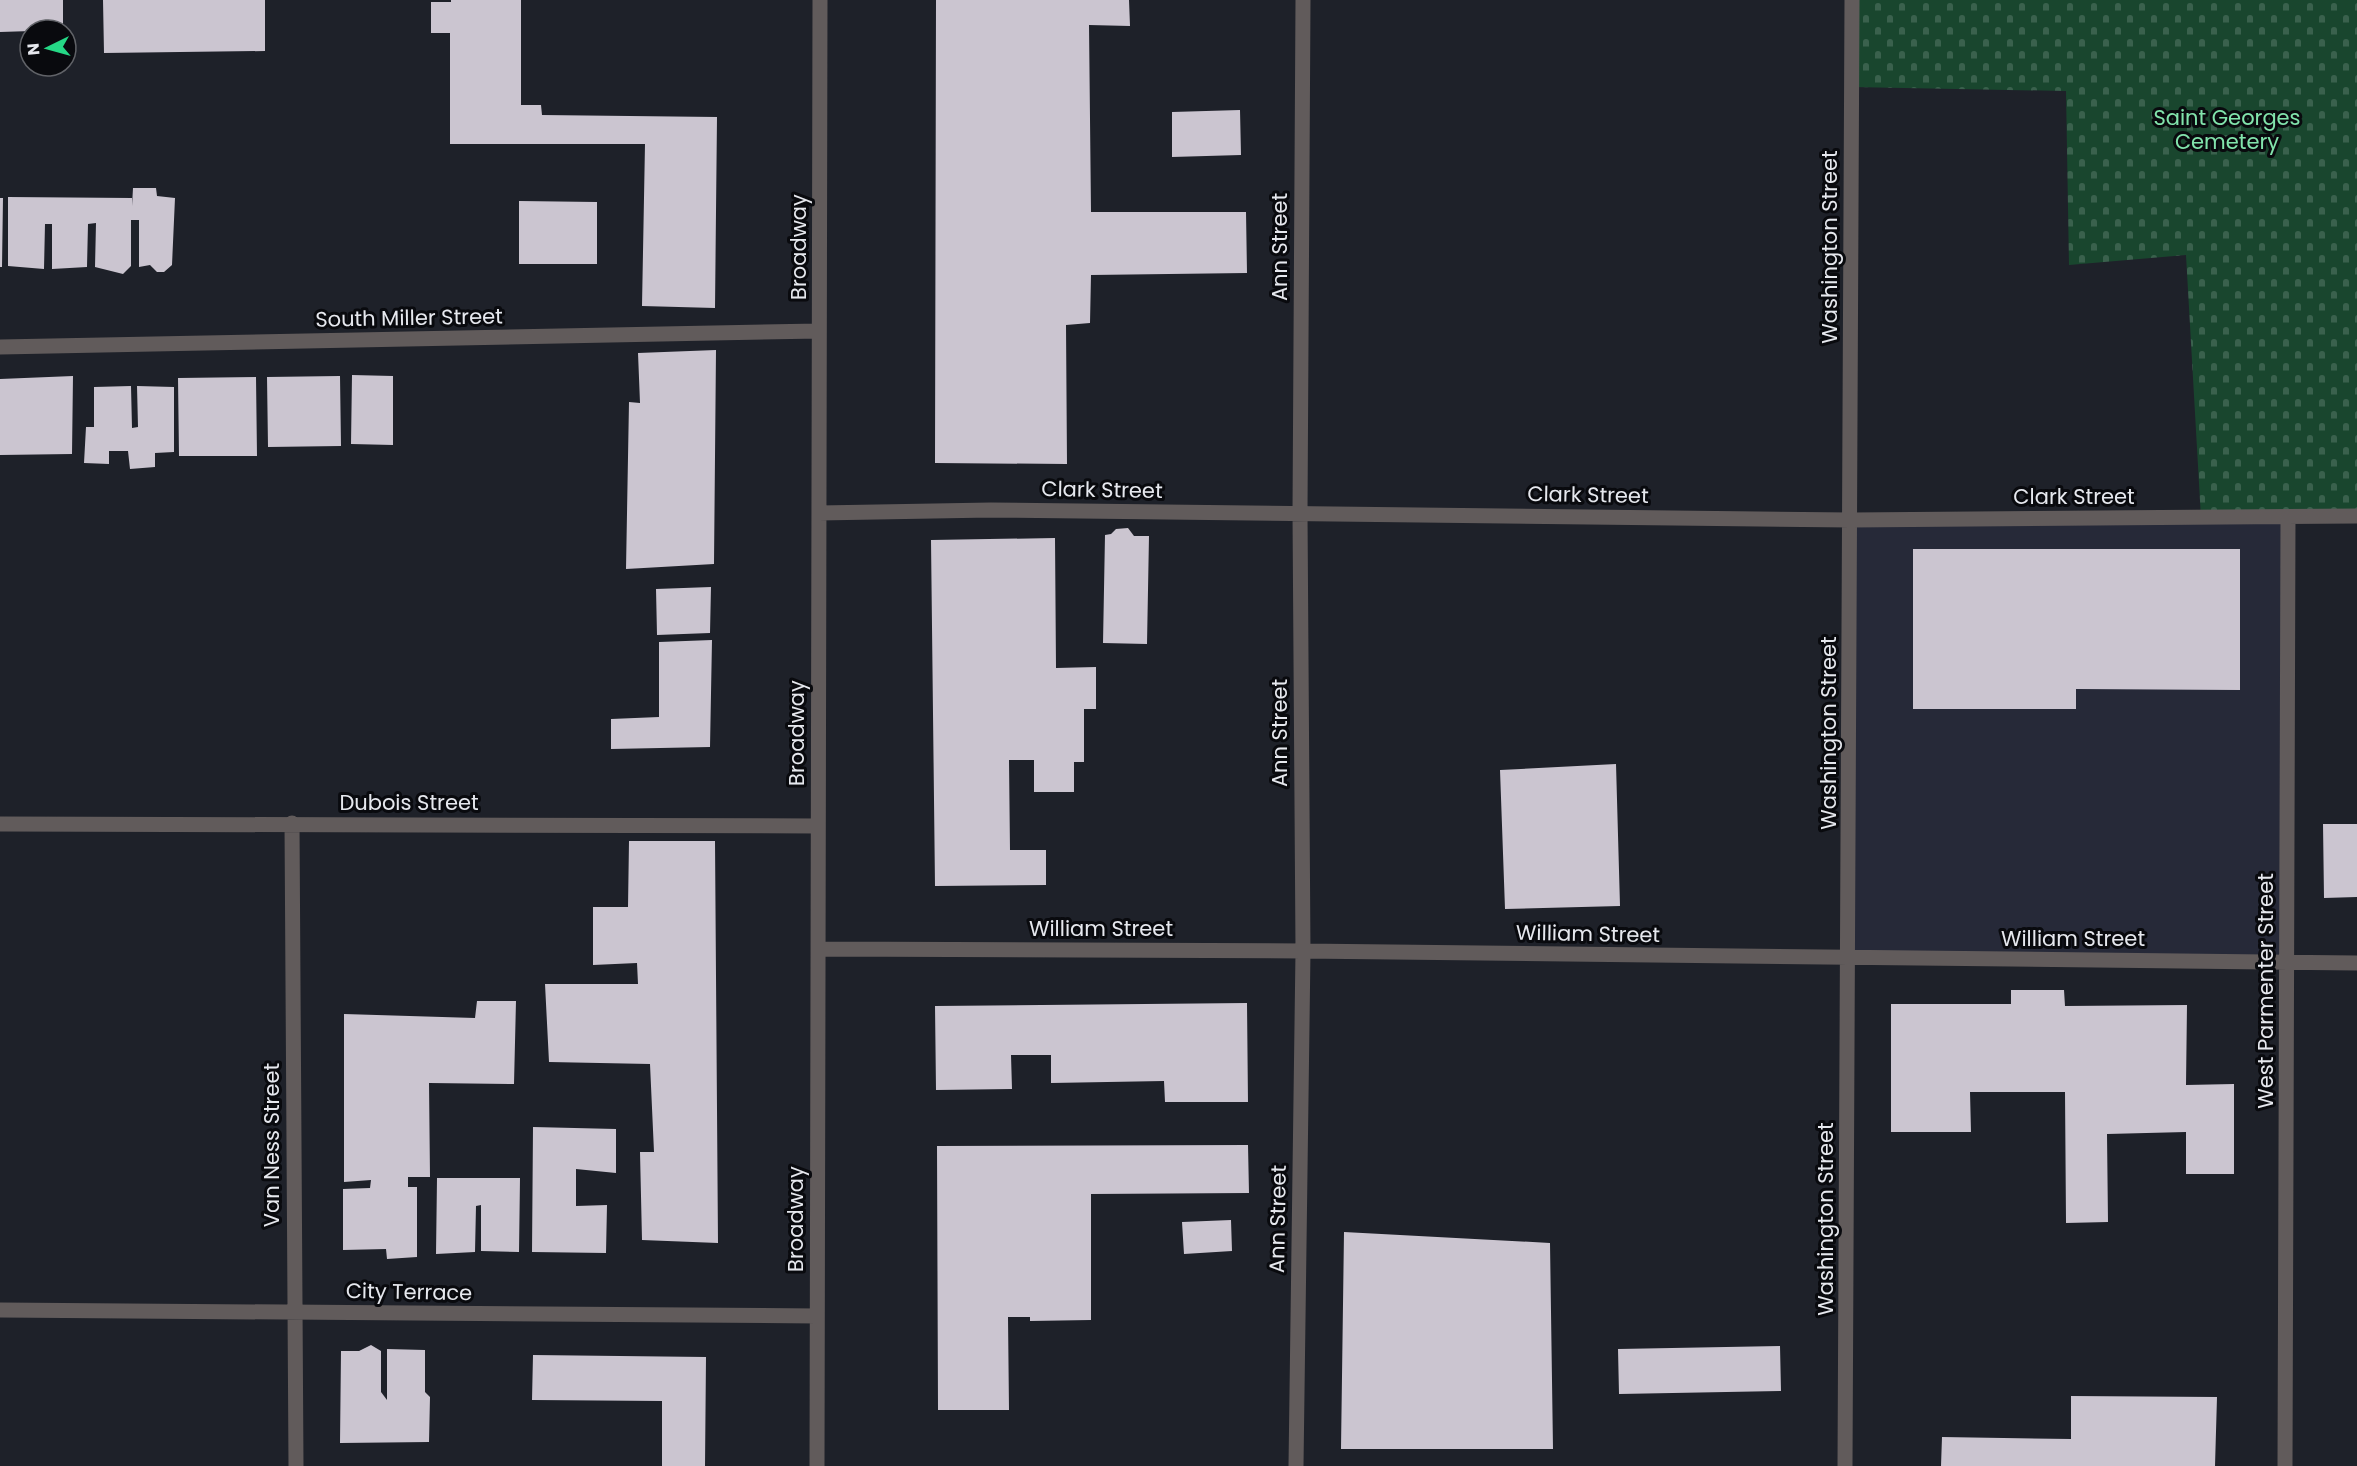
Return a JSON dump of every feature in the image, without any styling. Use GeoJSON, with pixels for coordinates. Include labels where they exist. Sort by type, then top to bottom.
{"type":"FeatureCollection","features":[{"type":"Feature","properties":{"kind":"street","name":"Broadway"},"geometry":{"type":"LineString","coordinates":[[817,1466],[820,0]]}},
{"type":"Feature","properties":{"kind":"street","name":"Ann Street"},"geometry":{"type":"LineString","coordinates":[[1296,1466],[1303,951],[1300,513],[1303,0]]}},
{"type":"Feature","properties":{"kind":"street","name":"Washington Street"},"geometry":{"type":"LineString","coordinates":[[1845,1466],[1852,0]]}},
{"type":"Feature","properties":{"kind":"street","name":"South Miller Street"},"geometry":{"type":"LineString","coordinates":[[0,347],[819,331]]}},
{"type":"Feature","properties":{"kind":"street","name":"Clark Street"},"geometry":{"type":"LineString","coordinates":[[819,513],[991,510],[1851,520],[2357,516]]}},
{"type":"Feature","properties":{"kind":"street","name":"West Parmenter Street"},"geometry":{"type":"LineString","coordinates":[[2285,1466],[2288,517]]}},
{"type":"Feature","properties":{"kind":"street","name":"Van Ness Street"},"geometry":{"type":"LineString","coordinates":[[291,823],[296,1466]]}},
{"type":"Feature","properties":{"kind":"street","name":"Dubois Street"},"geometry":{"type":"LineString","coordinates":[[0,824],[818,826]]}},
{"type":"Feature","properties":{"kind":"street","name":"William Street"},"geometry":{"type":"LineString","coordinates":[[818,949],[1303,951],[2357,963]]}},
{"type":"Feature","properties":{"kind":"street","name":"City Terrace"},"geometry":{"type":"LineString","coordinates":[[0,1310],[817,1316]]}},
{"type":"Feature","properties":{"kind":"shaded area"},"geometry":{"type":"Polygon","coordinates":[[[2288,517],[2287,961],[1849,959],[1851,520],[2288,517]]]}},
{"type":"Feature","properties":{"kind":"green space","name":"Saint Georges Cemetery"},"geometry":{"type":"Polygon","coordinates":[[[1852,0],[2357,0],[2357,516],[2201,518],[2186,255],[2069,265],[2066,91],[1852,87],[1852,0]]]}},
{"type":"Feature","properties":{"kind":"building"},"geometry":{"type":"Polygon","coordinates":[[[0,0],[63,0],[63,18],[18,18],[18,31],[0,32],[0,0]]]}},
{"type":"Feature","properties":{"kind":"building"},"geometry":{"type":"Polygon","coordinates":[[[103,0],[265,0],[265,51],[104,53],[103,0]]]}},
{"type":"Feature","properties":{"kind":"building"},"geometry":{"type":"Polygon","coordinates":[[[451,0],[521,0],[521,105],[541,105],[542,115],[717,117],[715,308],[642,306],[645,144],[450,144],[450,33],[431,33],[431,2],[451,2],[451,0]]]}},
{"type":"Feature","properties":{"kind":"building"},"geometry":{"type":"Polygon","coordinates":[[[936,0],[1129,0],[1130,26],[1089,25],[1091,212],[1246,212],[1247,273],[1091,275],[1090,323],[1066,325],[1067,464],[935,463],[936,0]]]}},
{"type":"Feature","properties":{"kind":"building"},"geometry":{"type":"Polygon","coordinates":[[[1240,110],[1241,155],[1172,157],[1172,112],[1240,110]]]}},
{"type":"Feature","properties":{"kind":"building"},"geometry":{"type":"Polygon","coordinates":[[[133,188],[156,188],[157,196],[175,198],[172,265],[164,272],[157,272],[150,265],[139,267],[139,220],[131,220],[131,266],[123,274],[95,267],[96,223],[88,224],[87,267],[52,269],[52,224],[45,224],[44,269],[8,266],[8,197],[132,198],[132,206],[133,188]]]}},
{"type":"Feature","properties":{"kind":"building"},"geometry":{"type":"Polygon","coordinates":[[[0,198],[3,198],[2,267],[0,267],[0,198]]]}},
{"type":"Feature","properties":{"kind":"building"},"geometry":{"type":"Polygon","coordinates":[[[519,201],[597,202],[597,264],[519,264],[519,201]]]}},
{"type":"Feature","properties":{"kind":"building"},"geometry":{"type":"Polygon","coordinates":[[[716,350],[714,564],[626,569],[629,402],[640,403],[638,353],[716,350]]]}},
{"type":"Feature","properties":{"kind":"building"},"geometry":{"type":"Polygon","coordinates":[[[352,375],[393,376],[393,445],[351,444],[352,375]]]}},
{"type":"Feature","properties":{"kind":"building"},"geometry":{"type":"Polygon","coordinates":[[[73,376],[72,454],[0,455],[0,379],[73,376]]]}},
{"type":"Feature","properties":{"kind":"building"},"geometry":{"type":"Polygon","coordinates":[[[340,376],[341,446],[268,447],[267,377],[340,376]]]}},
{"type":"Feature","properties":{"kind":"building"},"geometry":{"type":"Polygon","coordinates":[[[256,377],[257,456],[179,456],[178,378],[256,377]]]}},
{"type":"Feature","properties":{"kind":"building"},"geometry":{"type":"Polygon","coordinates":[[[131,386],[132,428],[138,427],[137,386],[174,387],[174,452],[155,453],[155,467],[130,469],[128,451],[109,451],[109,464],[84,463],[86,427],[94,427],[94,387],[131,386]]]}},
{"type":"Feature","properties":{"kind":"building"},"geometry":{"type":"Polygon","coordinates":[[[1128,528],[1134,536],[1149,536],[1147,644],[1103,643],[1105,535],[1111,534],[1116,529],[1128,528]]]}},
{"type":"Feature","properties":{"kind":"building"},"geometry":{"type":"Polygon","coordinates":[[[1055,538],[1056,668],[1096,667],[1096,709],[1084,709],[1084,762],[1074,762],[1074,792],[1034,792],[1034,760],[1009,760],[1010,850],[1046,850],[1046,885],[935,886],[931,540],[1055,538]]]}},
{"type":"Feature","properties":{"kind":"building"},"geometry":{"type":"Polygon","coordinates":[[[1913,549],[2240,549],[2240,690],[2076,689],[2076,709],[1913,709],[1913,549]]]}},
{"type":"Feature","properties":{"kind":"building"},"geometry":{"type":"Polygon","coordinates":[[[711,587],[710,633],[657,635],[656,589],[711,587]]]}},
{"type":"Feature","properties":{"kind":"building"},"geometry":{"type":"Polygon","coordinates":[[[712,640],[710,747],[611,749],[611,719],[659,717],[659,642],[712,640]]]}},
{"type":"Feature","properties":{"kind":"building"},"geometry":{"type":"Polygon","coordinates":[[[1616,764],[1620,906],[1505,909],[1500,770],[1616,764]]]}},
{"type":"Feature","properties":{"kind":"building"},"geometry":{"type":"Polygon","coordinates":[[[2323,824],[2357,824],[2357,897],[2324,898],[2323,824]]]}},
{"type":"Feature","properties":{"kind":"building"},"geometry":{"type":"Polygon","coordinates":[[[629,841],[715,841],[718,1243],[642,1240],[640,1152],[654,1152],[650,1064],[549,1062],[545,984],[638,984],[637,963],[593,965],[593,907],[628,907],[629,841]]]}},
{"type":"Feature","properties":{"kind":"building"},"geometry":{"type":"Polygon","coordinates":[[[2011,990],[2064,990],[2065,1006],[2187,1005],[2186,1085],[2234,1084],[2234,1174],[2186,1174],[2186,1132],[2107,1134],[2108,1222],[2066,1223],[2065,1092],[1970,1092],[1971,1132],[1891,1132],[1891,1004],[2011,1004],[2011,990]]]}},
{"type":"Feature","properties":{"kind":"building"},"geometry":{"type":"Polygon","coordinates":[[[477,1001],[516,1001],[514,1084],[429,1083],[430,1177],[408,1177],[408,1187],[417,1187],[417,1257],[387,1259],[386,1249],[343,1250],[343,1189],[370,1188],[371,1180],[344,1182],[344,1014],[475,1018],[477,1001]]]}},
{"type":"Feature","properties":{"kind":"building"},"geometry":{"type":"Polygon","coordinates":[[[1247,1003],[1248,1102],[1165,1102],[1164,1081],[1051,1083],[1051,1055],[1011,1055],[1012,1089],[936,1090],[935,1006],[1247,1003]]]}},
{"type":"Feature","properties":{"kind":"building"},"geometry":{"type":"Polygon","coordinates":[[[533,1127],[616,1129],[616,1173],[576,1169],[576,1206],[607,1205],[606,1253],[532,1252],[533,1127]]]}},
{"type":"Feature","properties":{"kind":"building"},"geometry":{"type":"Polygon","coordinates":[[[1248,1145],[1249,1193],[1091,1194],[1091,1320],[1030,1321],[1030,1317],[1008,1317],[1009,1410],[938,1410],[937,1146],[1248,1145]]]}},
{"type":"Feature","properties":{"kind":"building"},"geometry":{"type":"Polygon","coordinates":[[[437,1178],[520,1178],[519,1252],[481,1251],[481,1205],[476,1206],[475,1252],[436,1254],[437,1178]]]}},
{"type":"Feature","properties":{"kind":"building"},"geometry":{"type":"Polygon","coordinates":[[[1231,1220],[1232,1251],[1184,1254],[1182,1222],[1231,1220]]]}},
{"type":"Feature","properties":{"kind":"building"},"geometry":{"type":"Polygon","coordinates":[[[1344,1232],[1550,1243],[1553,1449],[1341,1449],[1344,1232]]]}},
{"type":"Feature","properties":{"kind":"building"},"geometry":{"type":"Polygon","coordinates":[[[371,1345],[381,1351],[381,1392],[387,1400],[387,1349],[425,1350],[425,1392],[430,1397],[429,1442],[340,1443],[341,1351],[359,1351],[371,1345]]]}},
{"type":"Feature","properties":{"kind":"building"},"geometry":{"type":"Polygon","coordinates":[[[1780,1346],[1781,1391],[1619,1394],[1618,1349],[1780,1346]]]}},
{"type":"Feature","properties":{"kind":"building"},"geometry":{"type":"Polygon","coordinates":[[[533,1355],[706,1357],[705,1466],[662,1466],[662,1401],[532,1400],[533,1355]]]}},
{"type":"Feature","properties":{"kind":"building"},"geometry":{"type":"Polygon","coordinates":[[[2071,1396],[2217,1397],[2215,1466],[1941,1466],[1942,1437],[2071,1439],[2071,1396]]]}}]}
